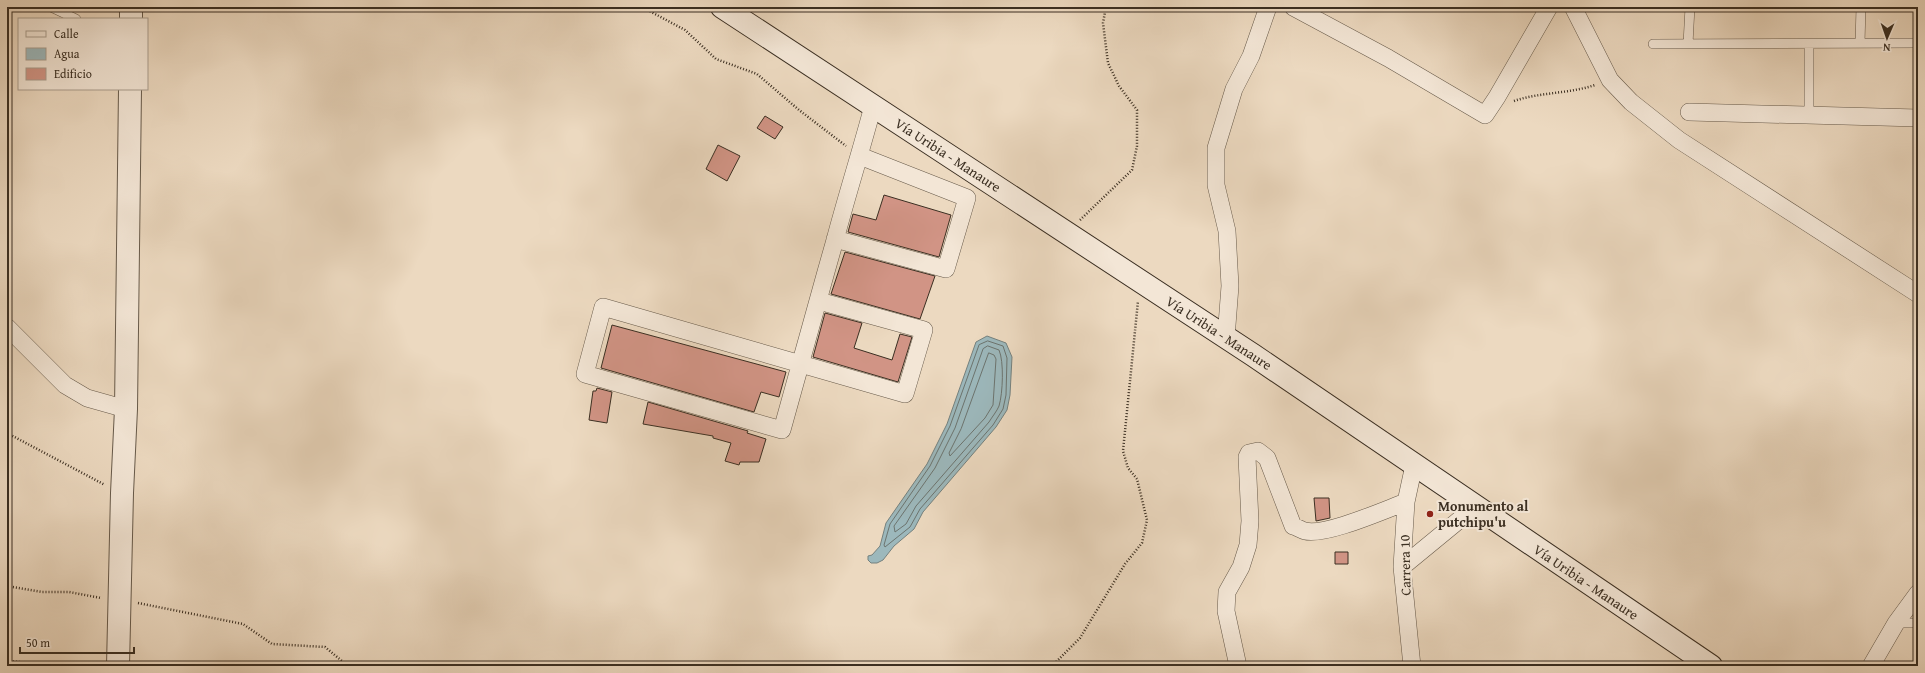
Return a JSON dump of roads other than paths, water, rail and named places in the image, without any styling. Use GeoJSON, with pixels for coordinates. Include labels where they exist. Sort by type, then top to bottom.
{"type":"FeatureCollection","features":[{"type":"Feature","properties":{"kind":"main road"},"geometry":{"type":"LineString","coordinates":[[131,7],[131,18]]}},
{"type":"Feature","properties":{"kind":"main road","name":"Vía Uribia - Manaure"},"geometry":{"type":"LineString","coordinates":[[722,7],[1254,355],[1475,507],[1711,666]]}},
{"type":"Feature","properties":{"kind":"main road"},"geometry":{"type":"LineString","coordinates":[[118,666],[122,493],[126,408],[130,90]]}},
{"type":"Feature","properties":{"kind":"street"},"geometry":{"type":"LineString","coordinates":[[1226,338],[1229,278],[1227,231],[1216,185],[1216,148],[1234,89],[1251,56],[1268,7]]}},
{"type":"Feature","properties":{"kind":"street"},"geometry":{"type":"LineString","coordinates":[[1293,7],[1388,58],[1485,115],[1549,7]]}},
{"type":"Feature","properties":{"kind":"street"},"geometry":{"type":"LineString","coordinates":[[1573,7],[1610,80],[1631,102],[1679,140],[1918,294]]}},
{"type":"Feature","properties":{"kind":"street"},"geometry":{"type":"LineString","coordinates":[[818,301],[924,330],[905,394],[800,364],[603,307],[585,374],[782,430],[800,364],[835,239],[860,156],[873,106]]}},
{"type":"Feature","properties":{"kind":"street"},"geometry":{"type":"LineString","coordinates":[[1689,112],[1918,118]]}},
{"type":"Feature","properties":{"kind":"street"},"geometry":{"type":"LineString","coordinates":[[835,239],[946,269],[967,198],[860,156]]}},
{"type":"Feature","properties":{"kind":"street"},"geometry":{"type":"LineString","coordinates":[[7,328],[65,385],[87,398],[126,408]]}},
{"type":"Feature","properties":{"kind":"street"},"geometry":{"type":"LineString","coordinates":[[1238,666],[1226,611],[1226,592],[1241,567],[1248,545],[1250,521],[1247,457],[1249,453],[1258,451],[1267,458],[1293,526],[1305,531],[1315,531],[1352,523],[1406,502]]}},
{"type":"Feature","properties":{"kind":"street","name":"Carrera 10"},"geometry":{"type":"LineString","coordinates":[[1412,666],[1402,567],[1406,502],[1414,465]]}},
{"type":"Feature","properties":{"kind":"street"},"geometry":{"type":"LineString","coordinates":[[1402,567],[1475,507]]}},
{"type":"Feature","properties":{"kind":"street"},"geometry":{"type":"LineString","coordinates":[[1872,666],[1896,623],[1918,593]]}},
{"type":"Feature","properties":{"kind":"lane"},"geometry":{"type":"LineString","coordinates":[[51,7],[74,18]]}},
{"type":"Feature","properties":{"kind":"lane"},"geometry":{"type":"LineString","coordinates":[[1688,44],[1690,7]]}},
{"type":"Feature","properties":{"kind":"lane"},"geometry":{"type":"LineString","coordinates":[[1860,43],[1861,7]]}},
{"type":"Feature","properties":{"kind":"lane"},"geometry":{"type":"LineString","coordinates":[[1653,44],[1918,43]]}},
{"type":"Feature","properties":{"kind":"lane"},"geometry":{"type":"LineString","coordinates":[[1809,44],[1809,115]]}},
{"type":"Feature","properties":{"kind":"lane"},"geometry":{"type":"LineString","coordinates":[[1896,623],[1918,623]]}},
{"type":"Feature","properties":{"kind":"water"},"geometry":{"type":"Polygon","coordinates":[[[987,336],[1006,343],[1012,357],[1010,395],[1007,410],[996,427],[923,512],[914,529],[894,546],[883,560],[877,563],[871,563],[868,560],[868,556],[872,555],[880,546],[886,523],[927,464],[947,424],[976,342],[987,336]]]}},
{"type":"Feature","properties":{"kind":"place","name":"Monumento al putchipu'u"},"geometry":{"type":"Point","coordinates":[1430,514]}}]}
